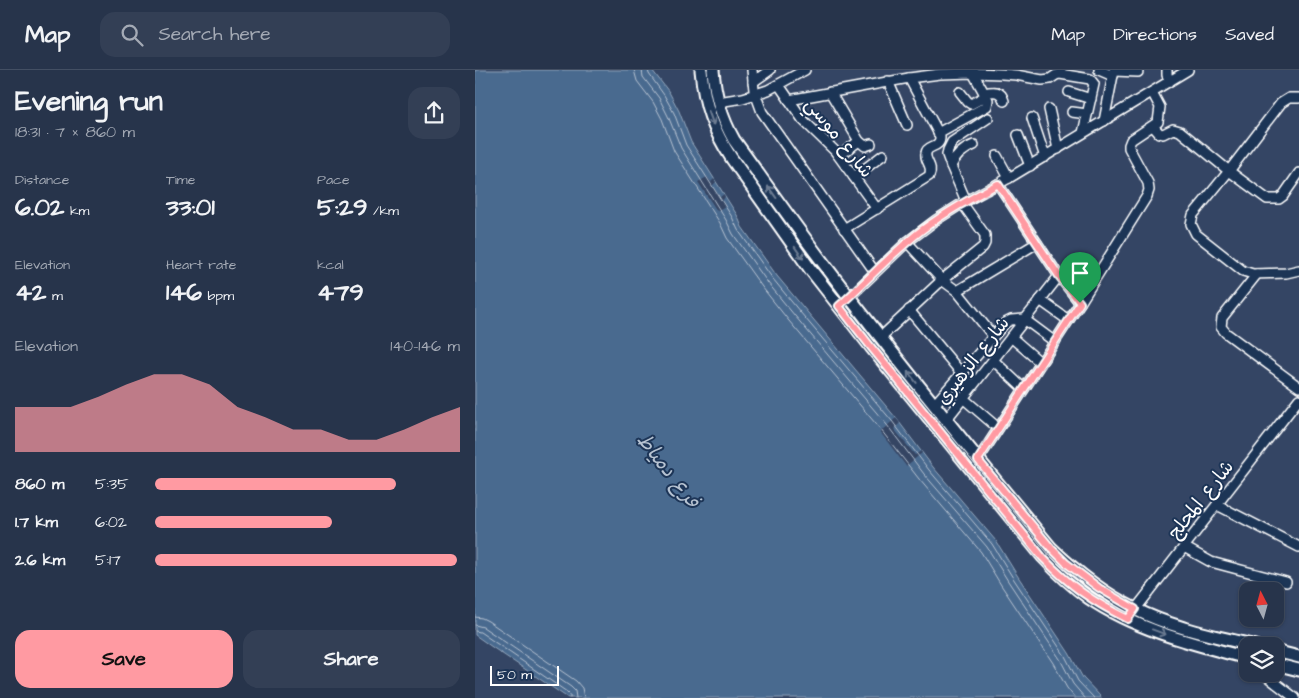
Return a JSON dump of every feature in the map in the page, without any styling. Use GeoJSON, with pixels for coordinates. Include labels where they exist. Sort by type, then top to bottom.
{"type":"FeatureCollection","features":[{"type":"Feature","properties":{"kind":"main road"},"geometry":{"type":"LineString","coordinates":[[701,70],[705,101],[723,146],[810,269],[1043,558],[1058,573],[1091,599],[1128,619],[1166,635],[1239,656]]}},
{"type":"Feature","properties":{"kind":"main road"},"geometry":{"type":"LineString","coordinates":[[713,70],[718,102],[734,140],[881,337],[978,460],[1051,548],[1066,563],[1099,588],[1135,609],[1191,630],[1239,642]]}},
{"type":"Feature","properties":{"kind":"main road"},"geometry":{"type":"LineString","coordinates":[[1284,653],[1299,657]]}},
{"type":"Feature","properties":{"kind":"main road"},"geometry":{"type":"LineString","coordinates":[[1284,666],[1299,670]]}},
{"type":"Feature","properties":{"kind":"street"},"geometry":{"type":"LineString","coordinates":[[752,70],[755,95],[766,118],[875,272]]}},
{"type":"Feature","properties":{"kind":"street"},"geometry":{"type":"LineString","coordinates":[[753,82],[770,70]]}},
{"type":"Feature","properties":{"kind":"street"},"geometry":{"type":"LineString","coordinates":[[718,102],[755,95],[779,85],[805,70]]}},
{"type":"Feature","properties":{"kind":"street"},"geometry":{"type":"LineString","coordinates":[[1099,70],[1113,73],[1138,72]]}},
{"type":"Feature","properties":{"kind":"street"},"geometry":{"type":"LineString","coordinates":[[1167,70],[1170,81]]}},
{"type":"Feature","properties":{"kind":"street"},"geometry":{"type":"LineString","coordinates":[[839,306],[907,242],[936,220],[964,202],[1059,149],[1187,70]]}},
{"type":"Feature","properties":{"kind":"street"},"geometry":{"type":"LineString","coordinates":[[789,100],[909,78],[922,73],[1019,73],[1042,80],[1061,74],[1090,79],[1094,84],[1083,133]]}},
{"type":"Feature","properties":{"kind":"street"},"geometry":{"type":"LineString","coordinates":[[938,132],[987,106],[988,100],[973,73]]}},
{"type":"Feature","properties":{"kind":"street"},"geometry":{"type":"LineString","coordinates":[[1104,121],[1113,73]]}},
{"type":"Feature","properties":{"kind":"street"},"geometry":{"type":"LineString","coordinates":[[844,229],[929,176],[931,172],[926,152],[937,145],[940,139],[909,78]]}},
{"type":"Feature","properties":{"kind":"street"},"geometry":{"type":"LineString","coordinates":[[888,81],[907,125]]}},
{"type":"Feature","properties":{"kind":"street","name":"شارع موسي"},"geometry":{"type":"LineString","coordinates":[[779,85],[803,120],[839,156],[877,209]]}},
{"type":"Feature","properties":{"kind":"street"},"geometry":{"type":"LineString","coordinates":[[960,92],[971,104],[993,91],[997,91],[1005,100]]}},
{"type":"Feature","properties":{"kind":"street"},"geometry":{"type":"LineString","coordinates":[[829,92],[859,141],[865,146],[871,144]]}},
{"type":"Feature","properties":{"kind":"street"},"geometry":{"type":"LineString","coordinates":[[1069,92],[1091,99]]}},
{"type":"Feature","properties":{"kind":"street"},"geometry":{"type":"LineString","coordinates":[[978,460],[1147,196],[1149,190],[1148,183],[1129,148],[1129,144],[1131,140],[1158,122],[1160,108],[1152,92]]}},
{"type":"Feature","properties":{"kind":"street"},"geometry":{"type":"LineString","coordinates":[[1299,98],[1289,98],[1281,103],[1193,215],[1191,224],[1196,234],[1243,271],[1257,274],[1286,273],[1299,270]]}},
{"type":"Feature","properties":{"kind":"street"},"geometry":{"type":"LineString","coordinates":[[1049,109],[1059,149]]}},
{"type":"Feature","properties":{"kind":"street"},"geometry":{"type":"LineString","coordinates":[[881,337],[942,280],[983,247],[985,243],[985,235],[964,202],[947,156],[952,142],[986,119],[978,112]]}},
{"type":"Feature","properties":{"kind":"street"},"geometry":{"type":"LineString","coordinates":[[1072,112],[1087,114]]}},
{"type":"Feature","properties":{"kind":"street"},"geometry":{"type":"LineString","coordinates":[[967,118],[973,128]]}},
{"type":"Feature","properties":{"kind":"street"},"geometry":{"type":"LineString","coordinates":[[1032,118],[1045,157]]}},
{"type":"Feature","properties":{"kind":"street"},"geometry":{"type":"LineString","coordinates":[[955,124],[960,137]]}},
{"type":"Feature","properties":{"kind":"street"},"geometry":{"type":"LineString","coordinates":[[1153,126],[1159,133],[1163,134],[1173,129],[1179,131],[1267,199],[1279,199],[1283,196],[1299,173]]}},
{"type":"Feature","properties":{"kind":"street"},"geometry":{"type":"LineString","coordinates":[[1018,135],[1030,166]]}},
{"type":"Feature","properties":{"kind":"street"},"geometry":{"type":"LineString","coordinates":[[839,156],[859,141]]}},
{"type":"Feature","properties":{"kind":"street"},"geometry":{"type":"LineString","coordinates":[[951,166],[960,152],[974,145]]}},
{"type":"Feature","properties":{"kind":"street"},"geometry":{"type":"LineString","coordinates":[[854,177],[883,155]]}},
{"type":"Feature","properties":{"kind":"street"},"geometry":{"type":"LineString","coordinates":[[997,156],[1009,178]]}},
{"type":"Feature","properties":{"kind":"street"},"geometry":{"type":"LineString","coordinates":[[998,184],[1059,276],[1080,303]]}},
{"type":"Feature","properties":{"kind":"street"},"geometry":{"type":"LineString","coordinates":[[907,242],[942,280],[957,291],[993,336]]}},
{"type":"Feature","properties":{"kind":"street"},"geometry":{"type":"LineString","coordinates":[[957,291],[1037,243]]}},
{"type":"Feature","properties":{"kind":"street"},"geometry":{"type":"LineString","coordinates":[[1257,274],[1222,318],[1221,327],[1299,387]]}},
{"type":"Feature","properties":{"kind":"street","name":"شارع الزهيري"},"geometry":{"type":"LineString","coordinates":[[946,420],[1059,276]]}},
{"type":"Feature","properties":{"kind":"street"},"geometry":{"type":"LineString","coordinates":[[1040,300],[1068,320]]}},
{"type":"Feature","properties":{"kind":"street"},"geometry":{"type":"LineString","coordinates":[[909,310],[972,386]]}},
{"type":"Feature","properties":{"kind":"street"},"geometry":{"type":"LineString","coordinates":[[1024,319],[1055,342]]}},
{"type":"Feature","properties":{"kind":"street","name":"شارع الزهيري"},"geometry":{"type":"LineString","coordinates":[[934,405],[1005,323],[1011,320],[1024,319]]}},
{"type":"Feature","properties":{"kind":"street"},"geometry":{"type":"LineString","coordinates":[[1011,337],[1041,363]]}},
{"type":"Feature","properties":{"kind":"street"},"geometry":{"type":"LineString","coordinates":[[993,360],[1024,389]]}},
{"type":"Feature","properties":{"kind":"street"},"geometry":{"type":"LineString","coordinates":[[963,398],[998,428]]}},
{"type":"Feature","properties":{"kind":"street","name":"شارع المحلج"},"geometry":{"type":"LineString","coordinates":[[1128,619],[1297,404]]}},
{"type":"Feature","properties":{"kind":"street"},"geometry":{"type":"LineString","coordinates":[[1217,505],[1299,548]]}},
{"type":"Feature","properties":{"kind":"street"},"geometry":{"type":"LineString","coordinates":[[1184,547],[1211,562],[1286,582]]}},
{"type":"Feature","properties":{"kind":"street"},"geometry":{"type":"LineString","coordinates":[[1275,682],[1295,698]]}},
{"type":"Feature","properties":{"kind":"water","name":"فرع دمياط"},"geometry":{"type":"Polygon","coordinates":[[[475,70],[652,70],[669,92],[679,111],[691,142],[737,215],[742,227],[777,276],[996,541],[1069,653],[1083,678],[1102,698],[568,698],[475,635],[475,70]]]}},
{"type":"Feature","properties":{"kind":"pier"},"geometry":{"type":"Polygon","coordinates":[[[707,177],[711,182],[714,179],[716,182],[712,186],[720,197],[724,194],[725,197],[722,201],[725,206],[717,211],[698,182],[707,177]]]}},
{"type":"Feature","properties":{"kind":"pier"},"geometry":{"type":"Polygon","coordinates":[[[896,418],[900,423],[894,429],[915,455],[921,451],[922,453],[906,466],[880,432],[896,418]]]}},
{"type":"Feature","properties":{"kind":"route"},"geometry":{"type":"LineString","coordinates":[[998,184],[1059,276],[1080,303],[978,460],[1051,548],[1066,563],[1099,588],[1135,609],[1128,619],[1091,599],[1058,573],[1043,558],[839,306],[921,230],[951,210],[998,184]]}}]}
